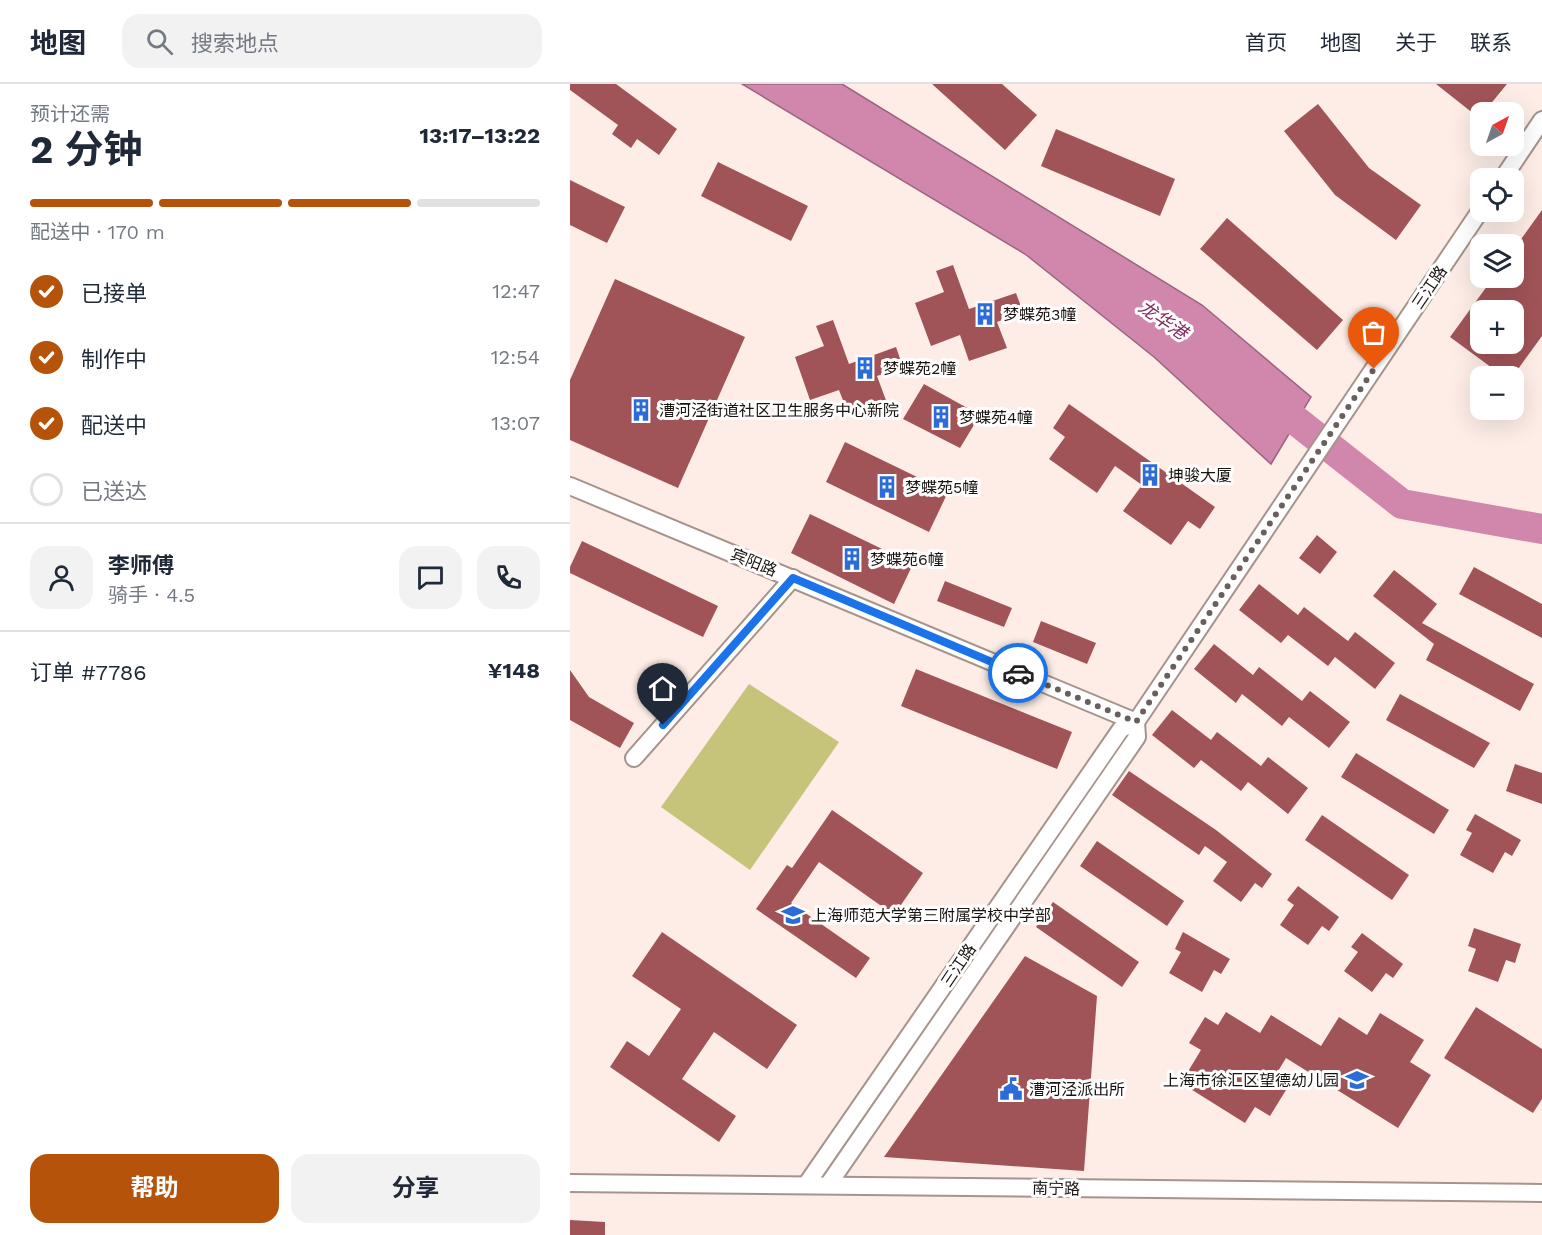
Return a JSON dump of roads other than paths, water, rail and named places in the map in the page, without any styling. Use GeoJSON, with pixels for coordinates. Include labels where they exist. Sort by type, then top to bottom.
{"type":"FeatureCollection","features":[{"type":"Feature","properties":{"kind":"street"},"geometry":{"type":"LineString","coordinates":[[1510,168],[1542,120]]}},
{"type":"Feature","properties":{"kind":"street","name":"三江路"},"geometry":{"type":"LineString","coordinates":[[806,1185],[1121,729],[1136,722],[1473,222]]}},
{"type":"Feature","properties":{"kind":"street","name":"宾阳路"},"geometry":{"type":"LineString","coordinates":[[570,486],[1136,722]]}},
{"type":"Feature","properties":{"kind":"street"},"geometry":{"type":"LineString","coordinates":[[634,758],[793,578]]}},
{"type":"Feature","properties":{"kind":"street","name":"三江路"},"geometry":{"type":"LineString","coordinates":[[828,1185],[1137,737],[1136,722]]}},
{"type":"Feature","properties":{"kind":"street","name":"南宁路"},"geometry":{"type":"LineString","coordinates":[[570,1183],[1542,1193]]}},
{"type":"Feature","properties":{"kind":"water"},"geometry":{"type":"Polygon","coordinates":[[[742,84],[842,84],[1202,305],[1311,397],[1271,464],[1154,357],[1025,254],[742,84]]]}},
{"type":"Feature","properties":{"kind":"waterway","name":"龙华港"},"geometry":{"type":"LineString","coordinates":[[1266,397],[1402,504],[1542,529]]}},
{"type":"Feature","properties":{"kind":"place","name":"梦蝶苑3幢"},"geometry":{"type":"Point","coordinates":[985,314]}},
{"type":"Feature","properties":{"kind":"place","name":"梦蝶苑2幢"},"geometry":{"type":"Point","coordinates":[865,368]}},
{"type":"Feature","properties":{"kind":"place","name":"漕河泾街道社区卫生服务中心新院"},"geometry":{"type":"Point","coordinates":[641,410]}},
{"type":"Feature","properties":{"kind":"place","name":"梦蝶苑4幢"},"geometry":{"type":"Point","coordinates":[941,417]}},
{"type":"Feature","properties":{"kind":"place","name":"坤骏大厦"},"geometry":{"type":"Point","coordinates":[1150,475]}},
{"type":"Feature","properties":{"kind":"place","name":"梦蝶苑5幢"},"geometry":{"type":"Point","coordinates":[887,487]}},
{"type":"Feature","properties":{"kind":"place","name":"梦蝶苑6幢"},"geometry":{"type":"Point","coordinates":[852,559]}},
{"type":"Feature","properties":{"kind":"place","name":"上海师范大学第三附属学校中学部"},"geometry":{"type":"Point","coordinates":[793,915]}},
{"type":"Feature","properties":{"kind":"place","name":"上海市徐汇区望德幼儿园"},"geometry":{"type":"Point","coordinates":[1357,1080]}},
{"type":"Feature","properties":{"kind":"place","name":"漕河泾派出所"},"geometry":{"type":"Point","coordinates":[1011,1089]}}]}
